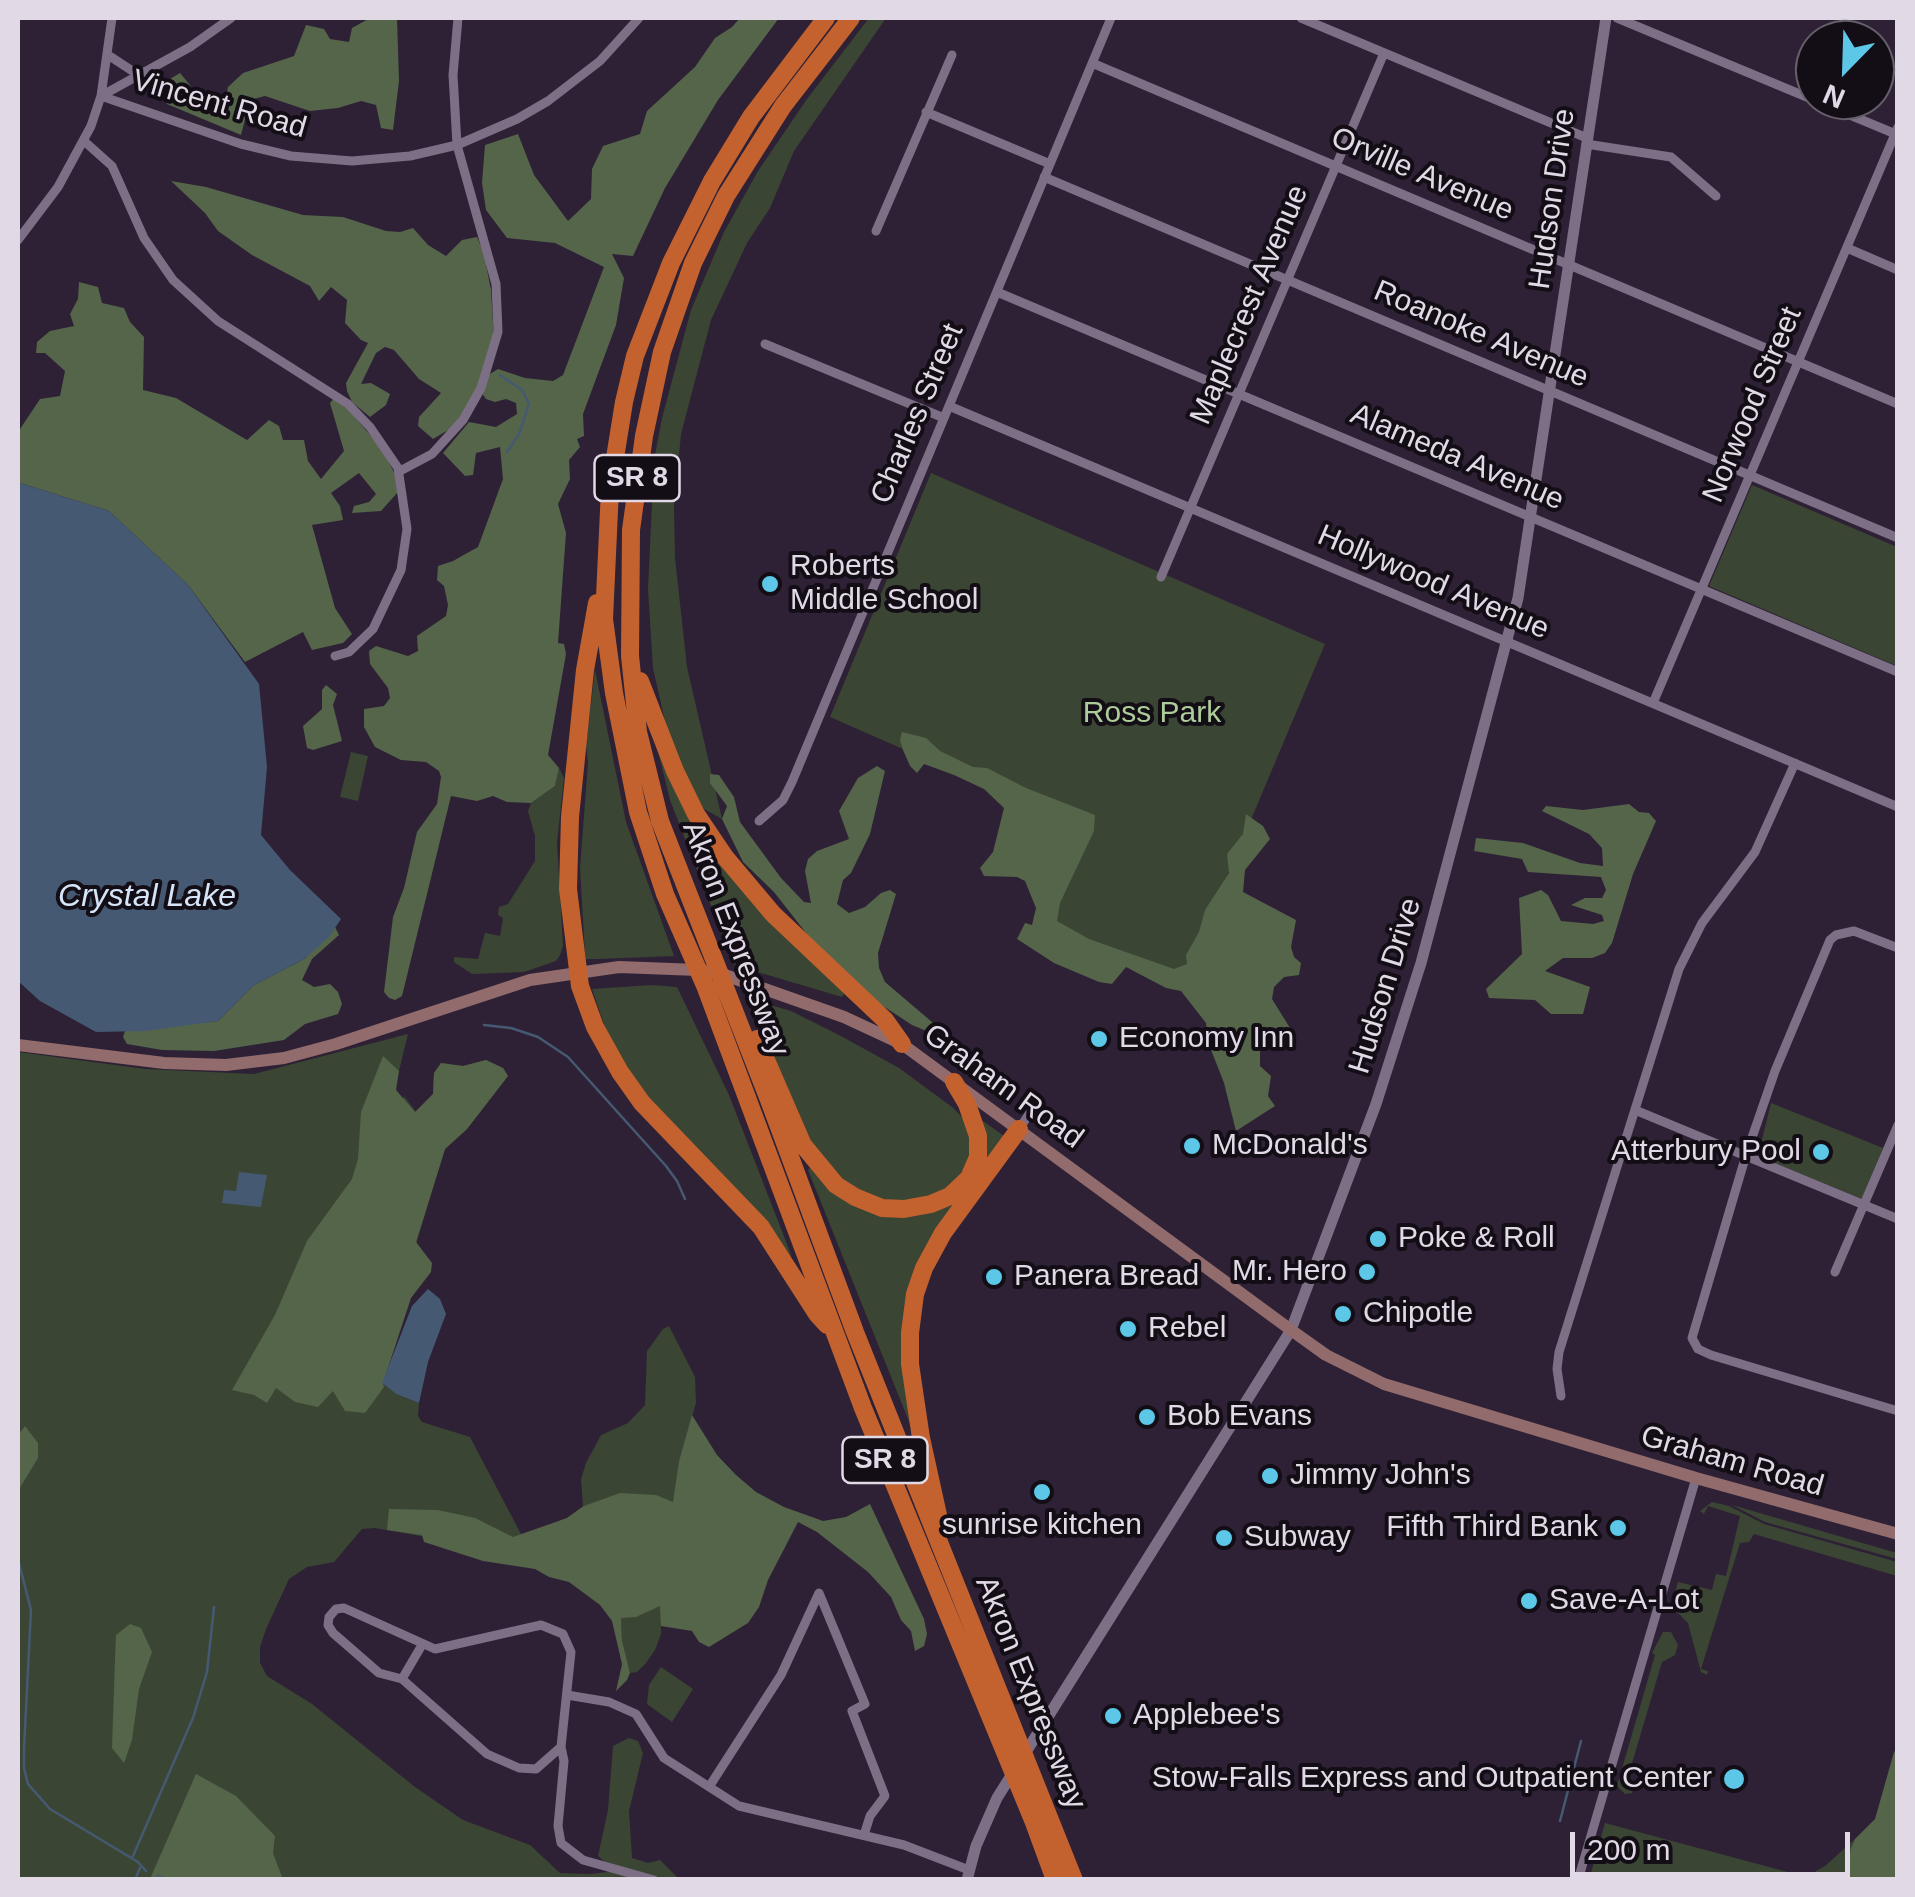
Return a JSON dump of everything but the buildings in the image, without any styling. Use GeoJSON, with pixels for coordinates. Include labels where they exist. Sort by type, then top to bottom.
{"type":"FeatureCollection","features":[{"type":"Feature","properties":{"kind":"highway","name":"Akron Expressway"},"geometry":{"type":"LineString","coordinates":[[826,18],[735,142],[704,195],[671,264],[635,356],[610,489],[604,618],[638,812],[666,894],[706,988],[835,1332],[1055,1880]]}},
{"type":"Feature","properties":{"kind":"highway","name":"Akron Expressway"},"geometry":{"type":"LineString","coordinates":[[852,18],[783,106],[740,170],[710,225],[677,303],[657,370],[631,530],[628,598],[638,732],[660,821],[855,1332],[1074,1880]]}},
{"type":"Feature","properties":{"kind":"highway"},"geometry":{"type":"LineString","coordinates":[[605,558],[588,651],[570,818],[568,889],[577,972],[595,1027],[620,1072],[642,1102],[761,1227],[817,1314],[835,1332]]}},
{"type":"Feature","properties":{"kind":"highway"},"geometry":{"type":"LineString","coordinates":[[628,598],[640,684],[696,814],[726,858],[774,914],[885,1020],[902,1044]]}},
{"type":"Feature","properties":{"kind":"highway"},"geometry":{"type":"LineString","coordinates":[[722,979],[746,1012],[803,1145],[836,1185],[866,1203],[894,1209],[922,1206],[950,1196],[969,1178],[978,1157],[978,1136],[954,1082]]}},
{"type":"Feature","properties":{"kind":"highway"},"geometry":{"type":"LineString","coordinates":[[951,1570],[920,1438],[910,1348],[913,1309],[930,1255],[1019,1129]]}},
{"type":"Feature","properties":{"kind":"main road","name":"Graham Road"},"geometry":{"type":"LineString","coordinates":[[18,1045],[164,1063],[226,1065],[284,1058],[377,1032],[530,980],[619,967],[722,974],[902,1044],[1326,1355],[1384,1384],[1898,1534]]}},
{"type":"Feature","properties":{"kind":"street"},"geometry":{"type":"LineString","coordinates":[[18,240],[50,199],[84,142],[101,96],[112,18]]}},
{"type":"Feature","properties":{"kind":"street"},"geometry":{"type":"LineString","coordinates":[[101,96],[232,18]]}},
{"type":"Feature","properties":{"kind":"street"},"geometry":{"type":"LineString","coordinates":[[400,471],[432,454],[463,420],[485,378],[498,332],[496,284],[457,145],[453,75],[458,18]]}},
{"type":"Feature","properties":{"kind":"street","name":"Vincent Road"},"geometry":{"type":"LineString","coordinates":[[101,96],[241,144],[298,157],[368,160],[426,154],[500,128],[548,101],[600,61],[639,18]]}},
{"type":"Feature","properties":{"kind":"street","name":"Charles Street"},"geometry":{"type":"LineString","coordinates":[[759,821],[783,800],[792,782],[1111,18]]}},
{"type":"Feature","properties":{"kind":"street"},"geometry":{"type":"LineString","coordinates":[[1300,18],[1586,141],[1664,154],[1716,196]]}},
{"type":"Feature","properties":{"kind":"street","name":"Hudson Drive"},"geometry":{"type":"LineString","coordinates":[[968,1875],[997,1798],[1291,1330],[1409,1006],[1508,642],[1531,516],[1606,18]]}},
{"type":"Feature","properties":{"kind":"street"},"geometry":{"type":"LineString","coordinates":[[1617,18],[1896,132]]}},
{"type":"Feature","properties":{"kind":"street","name":"Maplecrest Avenue"},"geometry":{"type":"LineString","coordinates":[[1162,577],[1384,53]]}},
{"type":"Feature","properties":{"kind":"street"},"geometry":{"type":"LineString","coordinates":[[876,231],[952,55]]}},
{"type":"Feature","properties":{"kind":"street"},"geometry":{"type":"LineString","coordinates":[[108,56],[134,72],[146,72]]}},
{"type":"Feature","properties":{"kind":"street","name":"Orville Avenue"},"geometry":{"type":"LineString","coordinates":[[1092,63],[1898,404]]}},
{"type":"Feature","properties":{"kind":"street"},"geometry":{"type":"LineString","coordinates":[[926,112],[1050,164]]}},
{"type":"Feature","properties":{"kind":"street","name":"Norwood Street"},"geometry":{"type":"LineString","coordinates":[[1653,703],[1896,132]]}},
{"type":"Feature","properties":{"kind":"street"},"geometry":{"type":"LineString","coordinates":[[84,142],[105,156],[112,166],[144,238],[174,280],[218,322],[348,404],[370,427],[400,471],[407,528],[401,570],[373,628],[349,652],[336,656]]}},
{"type":"Feature","properties":{"kind":"street","name":"Roanoke Avenue"},"geometry":{"type":"LineString","coordinates":[[1044,178],[1898,538]]}},
{"type":"Feature","properties":{"kind":"street"},"geometry":{"type":"LineString","coordinates":[[1846,248],[1898,270]]}},
{"type":"Feature","properties":{"kind":"street","name":"Alameda Avenue"},"geometry":{"type":"LineString","coordinates":[[997,292],[1898,672]]}},
{"type":"Feature","properties":{"kind":"street"},"geometry":{"type":"LineString","coordinates":[[765,344],[944,418]]}},
{"type":"Feature","properties":{"kind":"street","name":"Hollywood Avenue"},"geometry":{"type":"LineString","coordinates":[[949,406],[1898,806]]}},
{"type":"Feature","properties":{"kind":"street"},"geometry":{"type":"LineString","coordinates":[[1561,1396],[1556,1369],[1559,1352],[1688,949],[1702,923],[1755,852],[1795,762]]}},
{"type":"Feature","properties":{"kind":"street"},"geometry":{"type":"LineString","coordinates":[[1898,948],[1854,931],[1830,940],[1775,1071],[1692,1332],[1694,1344],[1712,1356],[1898,1411]]}},
{"type":"Feature","properties":{"kind":"street"},"geometry":{"type":"LineString","coordinates":[[1019,1129],[1038,1101]]}},
{"type":"Feature","properties":{"kind":"street"},"geometry":{"type":"LineString","coordinates":[[1635,1110],[1898,1218]]}},
{"type":"Feature","properties":{"kind":"street"},"geometry":{"type":"LineString","coordinates":[[1835,1272],[1898,1125]]}},
{"type":"Feature","properties":{"kind":"street"},"geometry":{"type":"LineString","coordinates":[[1578,1880],[1696,1478]]}},
{"type":"Feature","properties":{"kind":"street"},"geometry":{"type":"LineString","coordinates":[[709,1786],[781,1675],[819,1593],[865,1704],[852,1710],[884,1796],[870,1816],[864,1835]]}},
{"type":"Feature","properties":{"kind":"street"},"geometry":{"type":"LineString","coordinates":[[561,1747],[536,1769],[519,1768],[487,1754],[402,1680],[378,1673],[328,1625],[329,1616],[344,1608],[435,1649],[540,1626],[563,1634],[571,1652],[561,1747],[561,1842],[583,1860],[654,1880]]}},
{"type":"Feature","properties":{"kind":"street"},"geometry":{"type":"LineString","coordinates":[[402,1680],[422,1645]]}},
{"type":"Feature","properties":{"kind":"street"},"geometry":{"type":"LineString","coordinates":[[566,1696],[609,1702],[636,1714],[664,1758],[739,1806],[904,1845],[968,1875]]}},
{"type":"Feature","properties":{"kind":"green space"},"geometry":{"type":"Polygon","coordinates":[[[370,18],[397,18],[399,81],[393,130],[381,128],[376,105],[361,101],[310,111],[265,96],[250,100],[241,135],[167,104],[160,95],[165,82],[180,73],[190,85],[193,97],[205,106],[225,102],[228,87],[243,73],[294,56],[306,25],[324,29],[330,39],[349,42],[352,28],[370,18]]]}},
{"type":"Feature","properties":{"kind":"green space"},"geometry":{"type":"Polygon","coordinates":[[[740,18],[779,18],[718,100],[665,188],[633,256],[612,254],[624,278],[616,325],[583,414],[584,436],[577,439],[580,447],[569,460],[570,479],[558,504],[566,533],[558,643],[564,644],[566,654],[548,755],[559,768],[555,786],[531,803],[507,802],[493,796],[477,801],[451,796],[402,996],[389,998],[384,992],[393,917],[417,832],[437,804],[441,777],[426,762],[401,760],[375,747],[364,727],[364,709],[384,706],[390,698],[388,688],[370,664],[369,651],[376,646],[408,656],[418,651],[417,636],[446,616],[448,605],[444,586],[437,580],[438,566],[478,547],[503,479],[500,447],[476,453],[473,475],[465,476],[443,453],[469,422],[496,427],[517,414],[516,403],[486,399],[480,391],[455,426],[433,439],[418,426],[419,417],[441,393],[419,379],[394,350],[385,347],[376,353],[361,384],[371,383],[390,394],[386,405],[370,417],[352,402],[347,391],[346,383],[368,343],[345,323],[347,300],[331,287],[319,301],[310,286],[252,255],[218,231],[171,181],[303,215],[343,217],[386,231],[413,228],[428,245],[446,256],[462,240],[477,237],[491,290],[494,340],[485,377],[498,369],[525,378],[553,381],[563,375],[604,267],[555,243],[507,238],[486,210],[482,183],[485,145],[518,134],[534,175],[568,221],[591,199],[592,169],[603,146],[640,134],[647,111],[695,67],[715,38],[740,18]]]}},
{"type":"Feature","properties":{"kind":"green space"},"geometry":{"type":"Polygon","coordinates":[[[869,18],[886,18],[794,151],[770,208],[747,243],[711,320],[681,434],[674,507],[675,558],[687,667],[722,819],[704,809],[673,757],[653,668],[648,589],[654,460],[691,310],[724,232],[758,171],[869,18]]]}},
{"type":"Feature","properties":{"kind":"green space"},"geometry":{"type":"Polygon","coordinates":[[[79,282],[98,287],[102,303],[124,308],[130,322],[144,337],[143,390],[176,398],[247,440],[269,420],[279,426],[283,440],[304,440],[308,461],[321,479],[344,451],[330,403],[334,398],[382,449],[400,484],[381,511],[352,513],[354,506],[369,502],[376,494],[359,473],[331,493],[343,520],[312,525],[335,608],[352,634],[343,643],[312,650],[303,632],[245,662],[188,585],[109,511],[20,483],[18,432],[40,399],[60,396],[65,371],[45,353],[36,353],[37,342],[50,331],[74,326],[70,314],[78,299],[79,282]]]}},
{"type":"Feature","properties":{"kind":"green space","name":"Ross Park"},"geometry":{"type":"Polygon","coordinates":[[[931,473],[1325,644],[1183,981],[1046,923],[1083,828],[830,717],[931,473]]]}},
{"type":"Feature","properties":{"kind":"green space"},"geometry":{"type":"Polygon","coordinates":[[[1752,485],[1897,547],[1897,666],[1709,586],[1752,485]]]}},
{"type":"Feature","properties":{"kind":"green space"},"geometry":{"type":"Polygon","coordinates":[[[595,670],[626,822],[674,956],[586,959],[580,868],[586,745],[595,670]]]}},
{"type":"Feature","properties":{"kind":"green space"},"geometry":{"type":"Polygon","coordinates":[[[326,685],[337,694],[333,705],[342,741],[313,750],[307,748],[303,726],[322,709],[322,690],[326,685]]]}},
{"type":"Feature","properties":{"kind":"green space"},"geometry":{"type":"Polygon","coordinates":[[[902,732],[926,738],[940,751],[973,767],[987,768],[1095,815],[1094,831],[1060,903],[1057,921],[1089,939],[1174,969],[1187,964],[1186,955],[1199,932],[1205,910],[1229,873],[1227,854],[1243,834],[1246,814],[1263,826],[1270,839],[1245,870],[1243,892],[1296,920],[1291,947],[1301,963],[1299,975],[1284,977],[1274,987],[1272,999],[1290,1028],[1284,1040],[1260,1048],[1260,1066],[1271,1076],[1268,1096],[1275,1106],[1236,1131],[1208,1042],[1206,1023],[1181,991],[1166,988],[1126,967],[1112,984],[1099,982],[1054,963],[1017,939],[1025,923],[1032,925],[1036,908],[1025,881],[1017,877],[984,876],[980,868],[993,852],[1004,808],[984,789],[954,775],[924,764],[917,773],[903,750],[902,732]]]}},
{"type":"Feature","properties":{"kind":"green space"},"geometry":{"type":"Polygon","coordinates":[[[657,747],[683,803],[845,992],[842,997],[734,965],[670,800],[657,747]]]}},
{"type":"Feature","properties":{"kind":"green space"},"geometry":{"type":"Polygon","coordinates":[[[351,752],[368,756],[358,801],[340,797],[351,752]]]}},
{"type":"Feature","properties":{"kind":"green space"},"geometry":{"type":"Polygon","coordinates":[[[877,766],[885,771],[870,834],[851,873],[843,880],[837,904],[849,913],[865,907],[881,893],[890,890],[896,894],[878,953],[879,968],[885,982],[932,1022],[936,1031],[912,1025],[880,1004],[817,947],[774,892],[743,862],[722,819],[727,806],[710,783],[710,774],[719,775],[734,797],[740,822],[781,878],[804,902],[811,903],[805,871],[808,859],[817,851],[849,839],[839,811],[858,778],[877,766]]]}},
{"type":"Feature","properties":{"kind":"green space"},"geometry":{"type":"Polygon","coordinates":[[[559,768],[564,778],[557,843],[563,946],[560,955],[556,961],[524,972],[472,974],[454,962],[454,957],[478,959],[485,933],[500,936],[503,918],[498,915],[499,907],[508,904],[535,861],[535,836],[528,811],[531,803],[555,786],[559,768]]]}},
{"type":"Feature","properties":{"kind":"green space"},"geometry":{"type":"Polygon","coordinates":[[[1629,804],[1639,812],[1649,813],[1656,821],[1633,874],[1612,943],[1605,953],[1592,958],[1563,958],[1545,971],[1590,987],[1583,1014],[1551,1014],[1535,1000],[1489,998],[1486,989],[1522,954],[1519,898],[1541,890],[1548,895],[1561,921],[1593,924],[1604,921],[1602,915],[1571,905],[1585,898],[1602,898],[1606,890],[1601,877],[1528,872],[1522,859],[1474,851],[1476,838],[1523,843],[1580,863],[1603,866],[1602,848],[1589,834],[1542,811],[1546,806],[1583,810],[1629,804]]]}},
{"type":"Feature","properties":{"kind":"green space"},"geometry":{"type":"Polygon","coordinates":[[[335,927],[339,935],[312,959],[302,980],[314,987],[330,984],[342,1004],[338,1014],[305,1024],[284,1040],[214,1051],[162,1050],[127,1044],[123,1037],[125,1031],[218,1021],[254,985],[304,959],[335,927]]]}},
{"type":"Feature","properties":{"kind":"green space"},"geometry":{"type":"Polygon","coordinates":[[[677,987],[729,1095],[792,1257],[647,1101],[613,1051],[592,989],[677,987]]]}},
{"type":"Feature","properties":{"kind":"green space"},"geometry":{"type":"Polygon","coordinates":[[[749,999],[791,1011],[839,1035],[899,1068],[952,1107],[964,1119],[975,1142],[956,1190],[896,1205],[852,1191],[811,1142],[749,999]]]}},
{"type":"Feature","properties":{"kind":"green space"},"geometry":{"type":"Polygon","coordinates":[[[408,1034],[317,1406],[333,1390],[404,1096],[416,1112],[433,1094],[434,1073],[441,1063],[463,1066],[486,1060],[503,1068],[508,1076],[467,1129],[445,1149],[400,1297],[382,1383],[396,1394],[419,1403],[418,1416],[422,1422],[470,1437],[522,1536],[567,1518],[583,1506],[581,1479],[586,1463],[601,1435],[628,1423],[645,1405],[647,1351],[669,1326],[695,1377],[696,1403],[679,1461],[661,1602],[661,1634],[646,1663],[630,1673],[621,1618],[591,1566],[375,1528],[362,1529],[334,1562],[307,1567],[289,1579],[266,1629],[260,1663],[267,1676],[312,1704],[415,1787],[463,1820],[530,1845],[560,1873],[616,1871],[598,1856],[608,1810],[613,1746],[629,1738],[638,1741],[643,1753],[629,1811],[632,1858],[648,1863],[660,1860],[679,1879],[283,1879],[273,1853],[151,1879],[18,1879],[18,1052],[145,1069],[254,1074],[408,1034]]]}},
{"type":"Feature","properties":{"kind":"green space"},"geometry":{"type":"Polygon","coordinates":[[[383,1056],[399,1071],[396,1090],[415,1112],[433,1094],[434,1073],[441,1063],[463,1066],[486,1060],[503,1068],[508,1076],[467,1129],[445,1149],[416,1242],[432,1263],[431,1272],[411,1298],[384,1387],[365,1413],[345,1411],[333,1391],[318,1407],[295,1402],[276,1388],[267,1403],[232,1390],[275,1315],[307,1241],[352,1179],[358,1159],[361,1112],[383,1056]]]}},
{"type":"Feature","properties":{"kind":"green space","name":"Atterbury Pool"},"geometry":{"type":"Polygon","coordinates":[[[1771,1103],[1883,1148],[1862,1199],[1758,1156],[1771,1103]]]}},
{"type":"Feature","properties":{"kind":"green space"},"geometry":{"type":"Polygon","coordinates":[[[983,1121],[1004,1136],[916,1267],[910,1424],[808,1170],[811,1166],[876,1211],[961,1194],[979,1123],[983,1121]]]}},
{"type":"Feature","properties":{"kind":"green space"},"geometry":{"type":"Polygon","coordinates":[[[692,1415],[717,1455],[736,1475],[756,1492],[784,1507],[823,1521],[846,1517],[870,1504],[924,1619],[924,1646],[915,1651],[911,1631],[901,1620],[891,1597],[868,1572],[798,1522],[748,1623],[709,1647],[699,1642],[692,1631],[661,1626],[660,1606],[636,1617],[621,1618],[630,1673],[616,1691],[622,1664],[612,1621],[600,1605],[569,1582],[535,1569],[483,1561],[424,1542],[422,1535],[387,1530],[389,1509],[438,1510],[475,1518],[513,1537],[620,1493],[656,1495],[673,1502],[692,1415]]]}},
{"type":"Feature","properties":{"kind":"green space"},"geometry":{"type":"Polygon","coordinates":[[[25,1426],[38,1443],[38,1458],[18,1491],[18,1435],[25,1426]]]}},
{"type":"Feature","properties":{"kind":"green space"},"geometry":{"type":"Polygon","coordinates":[[[1712,1502],[1764,1524],[1897,1562],[1897,1576],[1754,1534],[1749,1542],[1740,1543],[1701,1669],[1708,1671],[1707,1675],[1701,1672],[1688,1623],[1671,1606],[1678,1582],[1712,1590],[1716,1574],[1726,1576],[1740,1516],[1708,1506],[1704,1514],[1700,1511],[1712,1502]]]}},
{"type":"Feature","properties":{"kind":"green space"},"geometry":{"type":"Polygon","coordinates":[[[1732,1505],[1897,1553],[1897,1559],[1765,1522],[1732,1505]]]}},
{"type":"Feature","properties":{"kind":"green space"},"geometry":{"type":"Polygon","coordinates":[[[130,1624],[141,1628],[152,1652],[139,1689],[132,1740],[124,1763],[112,1748],[116,1635],[130,1624]]]}},
{"type":"Feature","properties":{"kind":"green space"},"geometry":{"type":"Polygon","coordinates":[[[1663,1632],[1671,1632],[1678,1645],[1675,1655],[1662,1662],[1625,1787],[1631,1786],[1632,1793],[1625,1794],[1617,1786],[1655,1655],[1652,1653],[1663,1632]]]}},
{"type":"Feature","properties":{"kind":"green space"},"geometry":{"type":"Polygon","coordinates":[[[661,1667],[693,1689],[672,1722],[647,1704],[649,1685],[661,1667]]]}},
{"type":"Feature","properties":{"kind":"green space"},"geometry":{"type":"Polygon","coordinates":[[[1897,1749],[1897,1879],[1850,1879],[1851,1848],[1875,1819],[1897,1749]]]}},
{"type":"Feature","properties":{"kind":"green space"},"geometry":{"type":"Polygon","coordinates":[[[196,1774],[236,1796],[275,1836],[273,1853],[283,1879],[150,1879],[196,1774]]]}},
{"type":"Feature","properties":{"kind":"green space"},"geometry":{"type":"Polygon","coordinates":[[[1605,1823],[1795,1874],[1811,1874],[1825,1866],[1855,1839],[1850,1879],[1589,1880],[1605,1823]]]}},
{"type":"Feature","properties":{"kind":"water","name":"Crystal Lake"},"geometry":{"type":"Polygon","coordinates":[[[20,483],[109,511],[188,585],[259,684],[267,767],[261,835],[290,870],[341,919],[329,937],[304,959],[254,985],[218,1021],[145,1031],[96,1032],[40,1001],[18,981],[20,483]]]}},
{"type":"Feature","properties":{"kind":"water"},"geometry":{"type":"Polygon","coordinates":[[[239,1172],[267,1175],[261,1207],[222,1203],[224,1190],[236,1191],[239,1172]]]}},
{"type":"Feature","properties":{"kind":"water"},"geometry":{"type":"Polygon","coordinates":[[[428,1289],[440,1299],[446,1314],[428,1362],[419,1403],[396,1394],[382,1383],[412,1306],[428,1289]]]}},
{"type":"Feature","properties":{"kind":"waterway"},"geometry":{"type":"LineString","coordinates":[[500,375],[522,390],[529,404],[519,434],[507,452]]}},
{"type":"Feature","properties":{"kind":"waterway"},"geometry":{"type":"LineString","coordinates":[[484,1025],[538,1037],[568,1057],[666,1166],[685,1199]]}},
{"type":"Feature","properties":{"kind":"waterway"},"geometry":{"type":"LineString","coordinates":[[18,1559],[31,1610],[24,1749],[28,1784],[50,1809],[138,1862],[146,1871]]}},
{"type":"Feature","properties":{"kind":"waterway"},"geometry":{"type":"LineString","coordinates":[[133,1856],[193,1718],[207,1672],[214,1607]]}},
{"type":"Feature","properties":{"kind":"waterway"},"geometry":{"type":"LineString","coordinates":[[1560,1821],[1581,1741]]}},
{"type":"Feature","properties":{"kind":"waterway"},"geometry":{"type":"LineString","coordinates":[[135,1880],[140,1868]]}},
{"type":"Feature","properties":{"kind":"waterway"},"geometry":{"type":"LineString","coordinates":[[158,1876],[167,1880]]}},
{"type":"Feature","properties":{"kind":"place","name":"Roberts Middle School"},"geometry":{"type":"Point","coordinates":[770,584]}},
{"type":"Feature","properties":{"kind":"place","name":"Economy Inn"},"geometry":{"type":"Point","coordinates":[1099,1039]}},
{"type":"Feature","properties":{"kind":"place","name":"McDonald's"},"geometry":{"type":"Point","coordinates":[1192,1146]}},
{"type":"Feature","properties":{"kind":"place","name":"Atterbury Pool"},"geometry":{"type":"Point","coordinates":[1821,1152]}},
{"type":"Feature","properties":{"kind":"place","name":"Poke & Roll"},"geometry":{"type":"Point","coordinates":[1378,1239]}},
{"type":"Feature","properties":{"kind":"place","name":"Mr. Hero"},"geometry":{"type":"Point","coordinates":[1367,1272]}},
{"type":"Feature","properties":{"kind":"place","name":"Panera Bread"},"geometry":{"type":"Point","coordinates":[994,1277]}},
{"type":"Feature","properties":{"kind":"place","name":"Chipotle"},"geometry":{"type":"Point","coordinates":[1343,1314]}},
{"type":"Feature","properties":{"kind":"place","name":"Rebel"},"geometry":{"type":"Point","coordinates":[1128,1329]}},
{"type":"Feature","properties":{"kind":"place","name":"Bob Evans"},"geometry":{"type":"Point","coordinates":[1147,1417]}},
{"type":"Feature","properties":{"kind":"place","name":"Jimmy John's"},"geometry":{"type":"Point","coordinates":[1270,1476]}},
{"type":"Feature","properties":{"kind":"place","name":"sunrise kitchen"},"geometry":{"type":"Point","coordinates":[1042,1492]}},
{"type":"Feature","properties":{"kind":"place","name":"Fifth Third Bank"},"geometry":{"type":"Point","coordinates":[1618,1528]}},
{"type":"Feature","properties":{"kind":"place","name":"Subway"},"geometry":{"type":"Point","coordinates":[1224,1538]}},
{"type":"Feature","properties":{"kind":"place","name":"Save-A-Lot"},"geometry":{"type":"Point","coordinates":[1529,1601]}},
{"type":"Feature","properties":{"kind":"place","name":"Applebee's"},"geometry":{"type":"Point","coordinates":[1113,1716]}},
{"type":"Feature","properties":{"kind":"place","name":"Stow-Falls Express and Outpatient Center"},"geometry":{"type":"Point","coordinates":[1734,1779]}}]}
